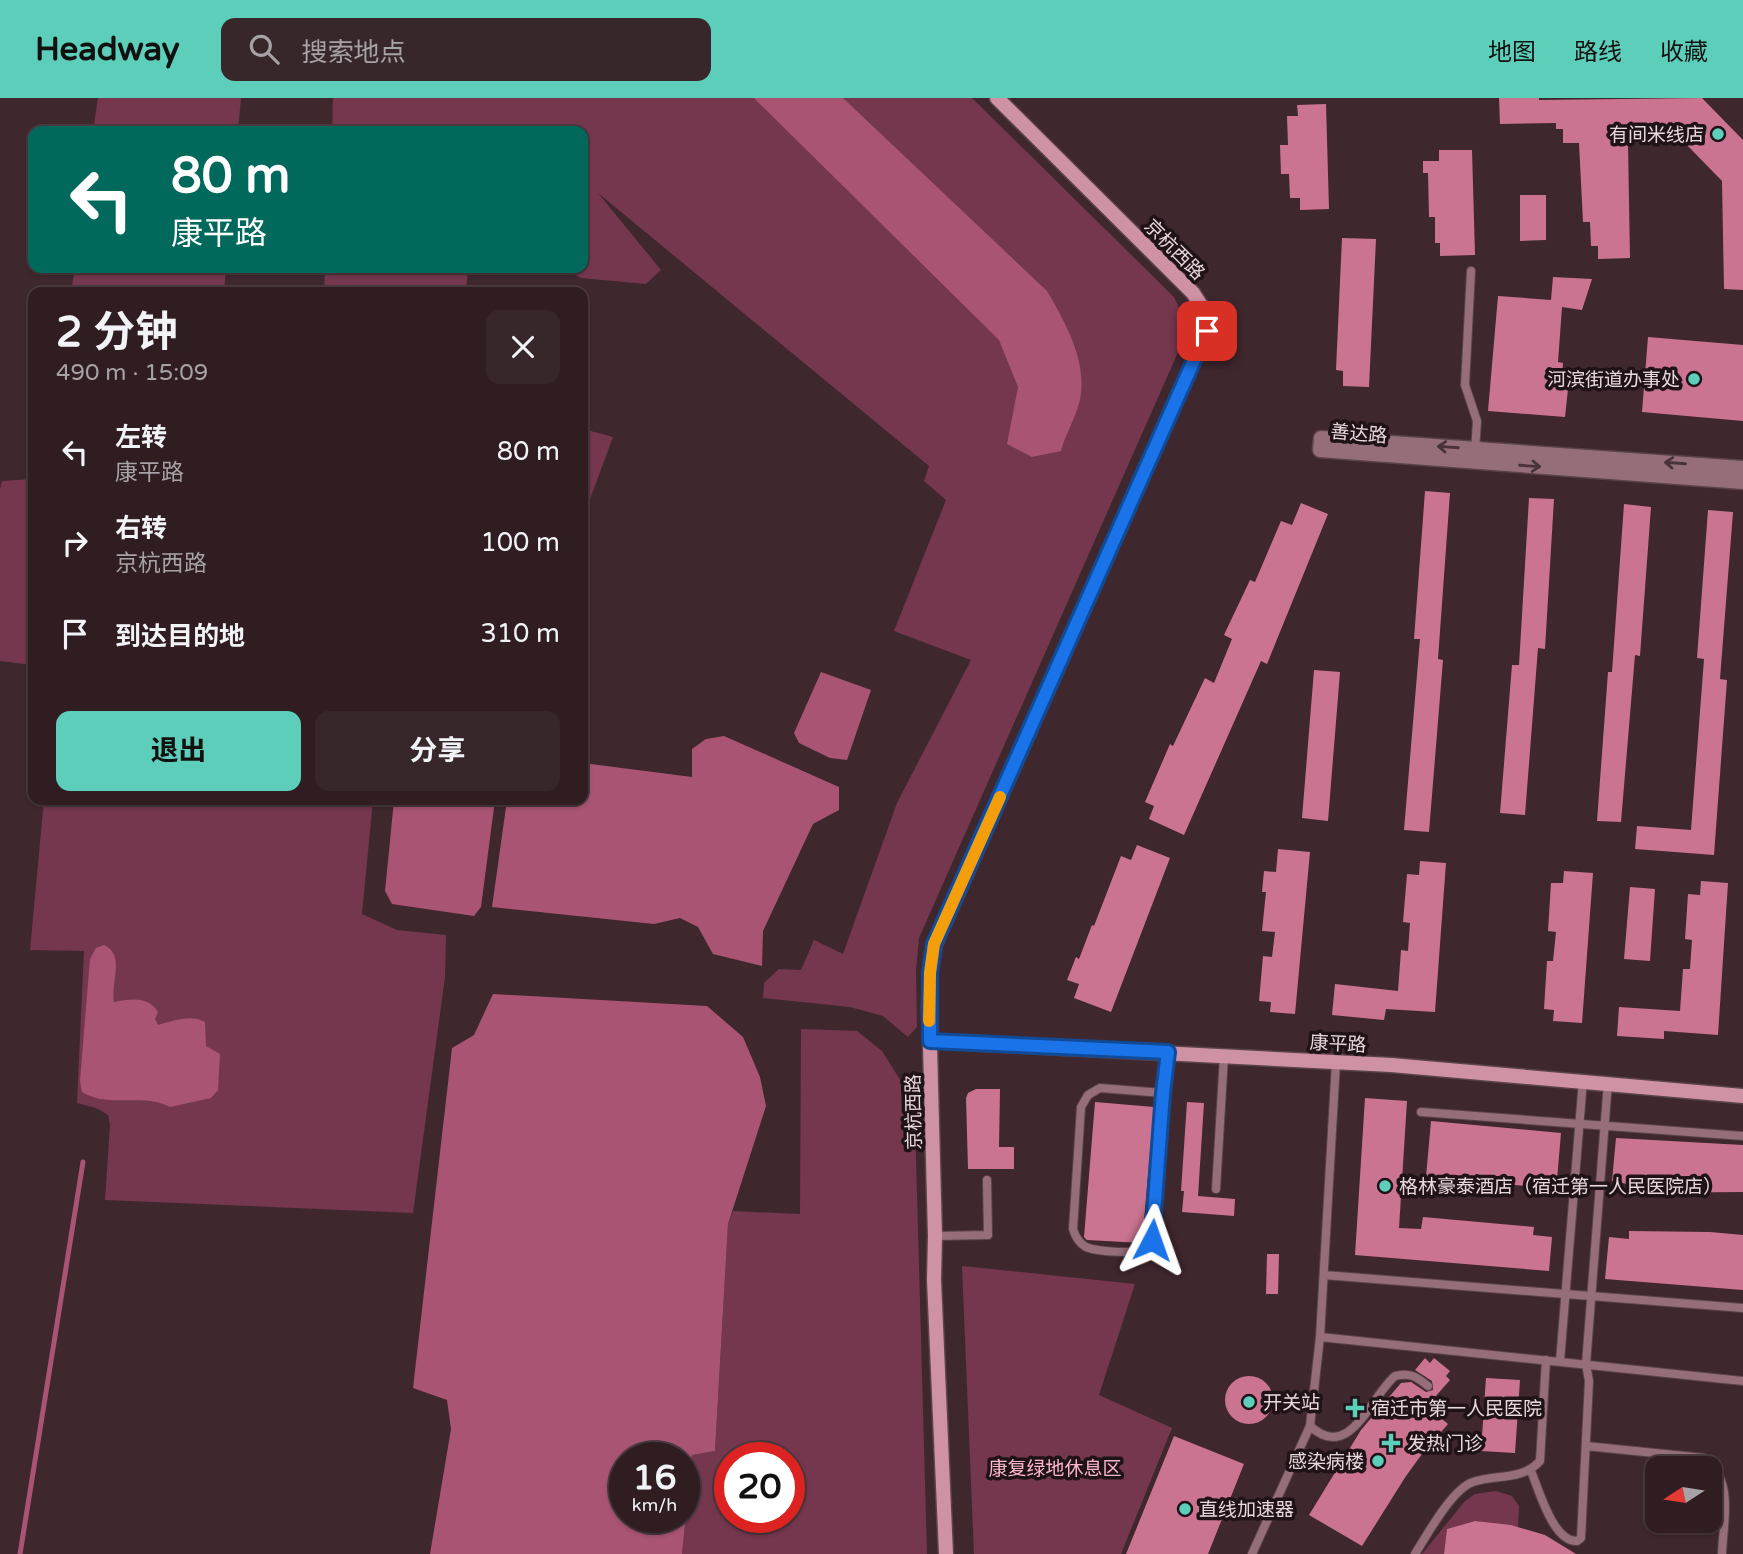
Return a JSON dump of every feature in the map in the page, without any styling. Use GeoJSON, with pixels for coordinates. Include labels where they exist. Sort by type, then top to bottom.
{"type":"FeatureCollection","features":[{"type":"Feature","properties":{"kind":"street","name":"京杭西路"},"geometry":{"type":"LineString","coordinates":[[946,1554],[934,1280],[930,973],[934,944],[1207,331],[1204,310],[1193,293],[997,98]]}},
{"type":"Feature","properties":{"kind":"street","name":"善达路"},"geometry":{"type":"LineString","coordinates":[[1743,468],[1474,455],[1320,450],[1321,438],[1474,455],[1743,482]]}},
{"type":"Feature","properties":{"kind":"street","name":"康平路"},"geometry":{"type":"LineString","coordinates":[[930,1041],[1336,1062],[1608,1082],[1743,1096]]}},
{"type":"Feature","properties":{"kind":"lane"},"geometry":{"type":"LineString","coordinates":[[1471,271],[1465,385],[1468,400],[1476,416],[1474,455]]}},
{"type":"Feature","properties":{"kind":"lane"},"geometry":{"type":"LineString","coordinates":[[1163,1093],[1100,1088],[1088,1096],[1081,1107],[1073,1229],[1075,1236],[1085,1246],[1138,1252],[1149,1247],[1152,1240],[1168,1052]]}},
{"type":"Feature","properties":{"kind":"lane"},"geometry":{"type":"LineString","coordinates":[[1216,1189],[1224,1055]]}},
{"type":"Feature","properties":{"kind":"lane"},"geometry":{"type":"LineString","coordinates":[[1252,1554],[1310,1426],[1320,1337],[1336,1062]]}},
{"type":"Feature","properties":{"kind":"lane"},"geometry":{"type":"LineString","coordinates":[[1560,1361],[1583,1080]]}},
{"type":"Feature","properties":{"kind":"lane"},"geometry":{"type":"LineString","coordinates":[[1531,1471],[1556,1530],[1564,1538],[1577,1541],[1581,1538],[1589,1381],[1587,1364],[1608,1082]]}},
{"type":"Feature","properties":{"kind":"lane"},"geometry":{"type":"LineString","coordinates":[[1421,1112],[1743,1136]]}},
{"type":"Feature","properties":{"kind":"lane"},"geometry":{"type":"LineString","coordinates":[[935,1236],[988,1235],[987,1180]]}},
{"type":"Feature","properties":{"kind":"lane"},"geometry":{"type":"LineString","coordinates":[[1324,1275],[1743,1308]]}},
{"type":"Feature","properties":{"kind":"lane"},"geometry":{"type":"LineString","coordinates":[[1320,1337],[1743,1381]]}},
{"type":"Feature","properties":{"kind":"lane"},"geometry":{"type":"LineString","coordinates":[[1415,1554],[1459,1491],[1472,1482],[1531,1471],[1540,1461],[1546,1360]]}},
{"type":"Feature","properties":{"kind":"lane"},"geometry":{"type":"LineString","coordinates":[[1310,1426],[1320,1435],[1331,1438],[1345,1435],[1358,1423],[1395,1376],[1405,1373],[1412,1375],[1429,1386]]}},
{"type":"Feature","properties":{"kind":"lane"},"geometry":{"type":"LineString","coordinates":[[1586,1446],[1703,1458],[1714,1466],[1722,1479],[1725,1493],[1722,1554]]}},
{"type":"Feature","properties":{"kind":"green space"},"geometry":{"type":"Polygon","coordinates":[[[98,98],[241,98],[238,126],[94,126],[98,98]]]}},
{"type":"Feature","properties":{"kind":"green space"},"geometry":{"type":"Polygon","coordinates":[[[333,98],[972,98],[1174,297],[1181,312],[1183,341],[919,938],[916,970],[917,1027],[908,1037],[883,1016],[850,1007],[763,998],[764,983],[779,969],[801,970],[814,940],[843,954],[897,803],[971,660],[894,631],[946,500],[924,481],[929,466],[598,193],[661,270],[646,284],[581,278],[571,273],[588,273],[588,126],[332,126],[333,98]]]}},
{"type":"Feature","properties":{"kind":"green space"},"geometry":{"type":"Polygon","coordinates":[[[74,273],[226,273],[224,287],[72,287],[74,273]]]}},
{"type":"Feature","properties":{"kind":"green space"},"geometry":{"type":"Polygon","coordinates":[[[325,273],[468,273],[466,287],[324,287],[325,273]]]}},
{"type":"Feature","properties":{"kind":"green space"},"geometry":{"type":"Polygon","coordinates":[[[588,430],[613,437],[588,504],[588,430]]]}},
{"type":"Feature","properties":{"kind":"green space"},"geometry":{"type":"Polygon","coordinates":[[[28,479],[28,664],[0,661],[2,481],[28,479]]]}},
{"type":"Feature","properties":{"kind":"green space"},"geometry":{"type":"Polygon","coordinates":[[[44,805],[373,805],[362,914],[397,930],[446,935],[445,977],[413,1213],[105,1200],[110,1125],[108,1115],[96,1108],[77,1103],[84,951],[30,950],[44,805]]]}},
{"type":"Feature","properties":{"kind":"green space"},"geometry":{"type":"Polygon","coordinates":[[[801,1029],[857,1031],[882,1051],[904,1086],[915,1122],[927,1554],[682,1554],[684,1533],[700,1533],[700,1454],[714,1451],[714,1533],[805,1533],[805,1442],[716,1442],[728,1224],[733,1211],[800,1214],[801,1029]]]}},
{"type":"Feature","properties":{"kind":"green space","name":"康复绿地休息区"},"geometry":{"type":"Polygon","coordinates":[[[962,1266],[1135,1284],[1099,1395],[1172,1428],[1121,1554],[974,1554],[962,1266]]]}},
{"type":"Feature","properties":{"kind":"green space"},"geometry":{"type":"Polygon","coordinates":[[[1496,1491],[1512,1496],[1519,1506],[1518,1527],[1475,1521],[1447,1529],[1444,1554],[1422,1554],[1465,1501],[1475,1494],[1496,1491]]]}},
{"type":"Feature","properties":{"kind":"shaded area"},"geometry":{"type":"Polygon","coordinates":[[[754,98],[843,98],[1047,291],[1075,348],[1081,379],[1077,410],[1061,451],[1032,457],[1007,444],[1018,387],[999,340],[754,98]]]}},
{"type":"Feature","properties":{"kind":"shaded area"},"geometry":{"type":"Polygon","coordinates":[[[821,672],[871,690],[847,760],[830,758],[799,743],[794,733],[821,672]]]}},
{"type":"Feature","properties":{"kind":"shaded area"},"geometry":{"type":"Polygon","coordinates":[[[724,736],[839,787],[839,810],[813,824],[763,931],[762,966],[713,954],[698,927],[680,918],[654,924],[492,907],[506,805],[588,805],[588,764],[692,777],[692,749],[706,739],[724,736]]]}},
{"type":"Feature","properties":{"kind":"shaded area"},"geometry":{"type":"Polygon","coordinates":[[[394,805],[494,805],[481,907],[474,916],[392,904],[385,891],[394,805]]]}},
{"type":"Feature","properties":{"kind":"shaded area"},"geometry":{"type":"Polygon","coordinates":[[[104,945],[111,950],[116,962],[114,1002],[133,1000],[149,1003],[158,1012],[155,1019],[158,1025],[187,1018],[205,1022],[206,1046],[220,1054],[218,1090],[211,1098],[170,1107],[149,1101],[103,1099],[82,1092],[80,1081],[90,959],[96,948],[104,945]]]}},
{"type":"Feature","properties":{"kind":"shaded area"},"geometry":{"type":"Polygon","coordinates":[[[493,994],[707,1006],[743,1037],[760,1077],[766,1106],[728,1224],[714,1451],[700,1454],[700,1442],[609,1442],[609,1533],[684,1533],[682,1554],[430,1554],[451,1429],[447,1400],[413,1388],[452,1048],[474,1035],[493,994]]]}},
{"type":"Feature","properties":{"kind":"building"},"geometry":{"type":"Polygon","coordinates":[[[1499,98],[1702,98],[1743,140],[1743,290],[1724,289],[1722,181],[1684,142],[1628,143],[1630,258],[1598,259],[1598,246],[1591,246],[1590,222],[1583,222],[1579,143],[1563,143],[1563,129],[1556,129],[1556,123],[1500,124],[1499,98]]]}},
{"type":"Feature","properties":{"kind":"building"},"geometry":{"type":"Polygon","coordinates":[[[1326,104],[1329,209],[1300,210],[1300,198],[1290,198],[1289,174],[1281,174],[1280,145],[1288,145],[1287,116],[1298,116],[1297,105],[1326,104]]]}},
{"type":"Feature","properties":{"kind":"building"},"geometry":{"type":"Polygon","coordinates":[[[1439,150],[1472,150],[1475,255],[1440,256],[1440,243],[1435,243],[1435,217],[1429,217],[1428,173],[1423,173],[1423,161],[1439,161],[1439,150]]]}},
{"type":"Feature","properties":{"kind":"building"},"geometry":{"type":"Polygon","coordinates":[[[1520,195],[1546,195],[1546,240],[1520,241],[1520,195]]]}},
{"type":"Feature","properties":{"kind":"building"},"geometry":{"type":"Polygon","coordinates":[[[1342,238],[1376,239],[1369,387],[1343,386],[1343,371],[1336,370],[1342,238]]]}},
{"type":"Feature","properties":{"kind":"building"},"geometry":{"type":"Polygon","coordinates":[[[1553,277],[1592,279],[1582,310],[1562,307],[1558,362],[1563,363],[1561,389],[1568,389],[1565,417],[1488,411],[1498,296],[1551,300],[1553,277]]]}},
{"type":"Feature","properties":{"kind":"building","name":"河滨街道办事处"},"geometry":{"type":"Polygon","coordinates":[[[1648,337],[1743,345],[1743,421],[1642,412],[1648,337]]]}},
{"type":"Feature","properties":{"kind":"building"},"geometry":{"type":"Polygon","coordinates":[[[1425,491],[1450,493],[1438,659],[1443,660],[1429,832],[1404,830],[1420,639],[1414,639],[1425,491]]]}},
{"type":"Feature","properties":{"kind":"building"},"geometry":{"type":"Polygon","coordinates":[[[1529,498],[1554,499],[1545,649],[1538,648],[1525,815],[1500,813],[1512,665],[1519,665],[1529,498]]]}},
{"type":"Feature","properties":{"kind":"building"},"geometry":{"type":"Polygon","coordinates":[[[1301,503],[1328,514],[1267,664],[1261,661],[1184,835],[1149,819],[1154,806],[1145,802],[1170,744],[1173,746],[1205,678],[1214,683],[1232,639],[1224,635],[1250,580],[1255,582],[1281,521],[1292,525],[1301,503]]]}},
{"type":"Feature","properties":{"kind":"building"},"geometry":{"type":"Polygon","coordinates":[[[1624,504],[1651,507],[1640,656],[1635,655],[1621,822],[1597,821],[1608,672],[1612,672],[1624,504]]]}},
{"type":"Feature","properties":{"kind":"building"},"geometry":{"type":"Polygon","coordinates":[[[1708,510],[1733,512],[1720,679],[1727,680],[1714,855],[1635,849],[1637,826],[1691,830],[1704,659],[1697,658],[1708,510]]]}},
{"type":"Feature","properties":{"kind":"building"},"geometry":{"type":"Polygon","coordinates":[[[1314,670],[1340,672],[1328,821],[1302,818],[1314,670]]]}},
{"type":"Feature","properties":{"kind":"building"},"geometry":{"type":"Polygon","coordinates":[[[1137,845],[1170,858],[1111,1012],[1074,998],[1079,984],[1067,980],[1076,957],[1079,959],[1092,925],[1094,926],[1121,856],[1131,860],[1137,845]]]}},
{"type":"Feature","properties":{"kind":"building"},"geometry":{"type":"Polygon","coordinates":[[[1278,849],[1310,852],[1295,1014],[1270,1012],[1271,1002],[1259,1001],[1263,956],[1272,957],[1275,932],[1262,931],[1266,892],[1262,892],[1264,871],[1276,872],[1278,849]]]}},
{"type":"Feature","properties":{"kind":"building"},"geometry":{"type":"Polygon","coordinates":[[[1420,861],[1446,863],[1435,1012],[1386,1009],[1384,1020],[1332,1015],[1335,984],[1398,991],[1401,950],[1408,951],[1410,923],[1403,922],[1407,874],[1419,875],[1420,861]]]}},
{"type":"Feature","properties":{"kind":"building"},"geometry":{"type":"Polygon","coordinates":[[[1564,871],[1593,873],[1582,1023],[1553,1021],[1554,1010],[1544,1009],[1547,961],[1553,961],[1556,932],[1548,931],[1551,883],[1563,883],[1564,871]]]}},
{"type":"Feature","properties":{"kind":"building"},"geometry":{"type":"Polygon","coordinates":[[[1701,881],[1728,883],[1718,1035],[1664,1031],[1664,1039],[1617,1036],[1619,1007],[1680,1011],[1683,969],[1690,969],[1692,940],[1685,939],[1688,894],[1700,895],[1701,881]]]}},
{"type":"Feature","properties":{"kind":"building"},"geometry":{"type":"Polygon","coordinates":[[[1630,887],[1655,889],[1650,961],[1624,959],[1630,887]]]}},
{"type":"Feature","properties":{"kind":"building"},"geometry":{"type":"Polygon","coordinates":[[[976,1089],[1000,1089],[999,1147],[1014,1147],[1014,1169],[968,1169],[966,1098],[968,1093],[976,1089]]]}},
{"type":"Feature","properties":{"kind":"building"},"geometry":{"type":"Polygon","coordinates":[[[1365,1098],[1407,1101],[1399,1228],[1421,1229],[1423,1217],[1534,1227],[1533,1235],[1552,1237],[1549,1271],[1355,1255],[1365,1098]]]}},
{"type":"Feature","properties":{"kind":"building"},"geometry":{"type":"Polygon","coordinates":[[[1095,1102],[1154,1107],[1142,1243],[1087,1240],[1084,1237],[1095,1102]]]}},
{"type":"Feature","properties":{"kind":"building"},"geometry":{"type":"Polygon","coordinates":[[[1187,1102],[1204,1103],[1198,1196],[1235,1199],[1234,1216],[1182,1212],[1187,1102]]]}},
{"type":"Feature","properties":{"kind":"building"},"geometry":{"type":"Polygon","coordinates":[[[1431,1121],[1561,1133],[1557,1180],[1537,1178],[1536,1187],[1426,1177],[1431,1121]]]}},
{"type":"Feature","properties":{"kind":"building"},"geometry":{"type":"Polygon","coordinates":[[[1616,1138],[1743,1145],[1743,1192],[1632,1193],[1632,1185],[1612,1181],[1616,1138]]]}},
{"type":"Feature","properties":{"kind":"building"},"geometry":{"type":"Polygon","coordinates":[[[1629,1231],[1743,1235],[1743,1290],[1605,1279],[1609,1237],[1629,1239],[1629,1231]]]}},
{"type":"Feature","properties":{"kind":"building"},"geometry":{"type":"Polygon","coordinates":[[[1267,1254],[1279,1254],[1278,1294],[1266,1294],[1267,1254]]]}},
{"type":"Feature","properties":{"kind":"building","name":"感染病楼"},"geometry":{"type":"Polygon","coordinates":[[[1425,1358],[1430,1363],[1434,1358],[1450,1371],[1446,1376],[1450,1380],[1427,1406],[1448,1424],[1406,1476],[1362,1546],[1309,1515],[1361,1430],[1401,1383],[1411,1382],[1426,1392],[1433,1390],[1432,1381],[1415,1370],[1425,1358]]]}},
{"type":"Feature","properties":{"kind":"building","name":"开关站"},"geometry":{"type":"Polygon","coordinates":[[[1249,1376],[1266,1383],[1273,1400],[1266,1417],[1249,1424],[1232,1417],[1225,1400],[1232,1383],[1249,1376]]]}},
{"type":"Feature","properties":{"kind":"building"},"geometry":{"type":"Polygon","coordinates":[[[1486,1378],[1520,1380],[1515,1453],[1481,1451],[1486,1378]]]}},
{"type":"Feature","properties":{"kind":"building","name":"直线加速器"},"geometry":{"type":"Polygon","coordinates":[[[1174,1436],[1244,1464],[1208,1554],[1126,1554],[1174,1436]]]}},
{"type":"Feature","properties":{"kind":"building"},"geometry":{"type":"Polygon","coordinates":[[[1475,1521],[1511,1525],[1545,1535],[1576,1554],[1444,1554],[1447,1529],[1475,1521]]]}},
{"type":"Feature","properties":{"kind":"waterway"},"geometry":{"type":"LineString","coordinates":[[20,1554],[83,1162]]}},
{"type":"Feature","properties":{"kind":"slow traffic"},"geometry":{"type":"LineString","coordinates":[[929,1021],[930,973],[934,944],[1000,797]]}},
{"type":"Feature","properties":{"kind":"place","name":"有间米线店"},"geometry":{"type":"Point","coordinates":[1718,134]}},
{"type":"Feature","properties":{"kind":"place","name":"河滨街道办事处"},"geometry":{"type":"Point","coordinates":[1694,379]}},
{"type":"Feature","properties":{"kind":"place","name":"格林豪泰酒店（宿迁第一人民医院店）"},"geometry":{"type":"Point","coordinates":[1385,1186]}},
{"type":"Feature","properties":{"kind":"place","name":"开关站"},"geometry":{"type":"Point","coordinates":[1249,1402]}},
{"type":"Feature","properties":{"kind":"place","name":"宿迁市第一人民医院"},"geometry":{"type":"Point","coordinates":[1355,1408]}},
{"type":"Feature","properties":{"kind":"place","name":"发热门诊"},"geometry":{"type":"Point","coordinates":[1391,1443]}},
{"type":"Feature","properties":{"kind":"place","name":"感染病楼"},"geometry":{"type":"Point","coordinates":[1378,1461]}},
{"type":"Feature","properties":{"kind":"place","name":"直线加速器"},"geometry":{"type":"Point","coordinates":[1185,1509]}},
{"type":"Feature","properties":{"kind":"route"},"geometry":{"type":"LineString","coordinates":[[1152,1240],[1168,1052],[930,1041],[930,973],[934,944],[1207,331]]}}]}
